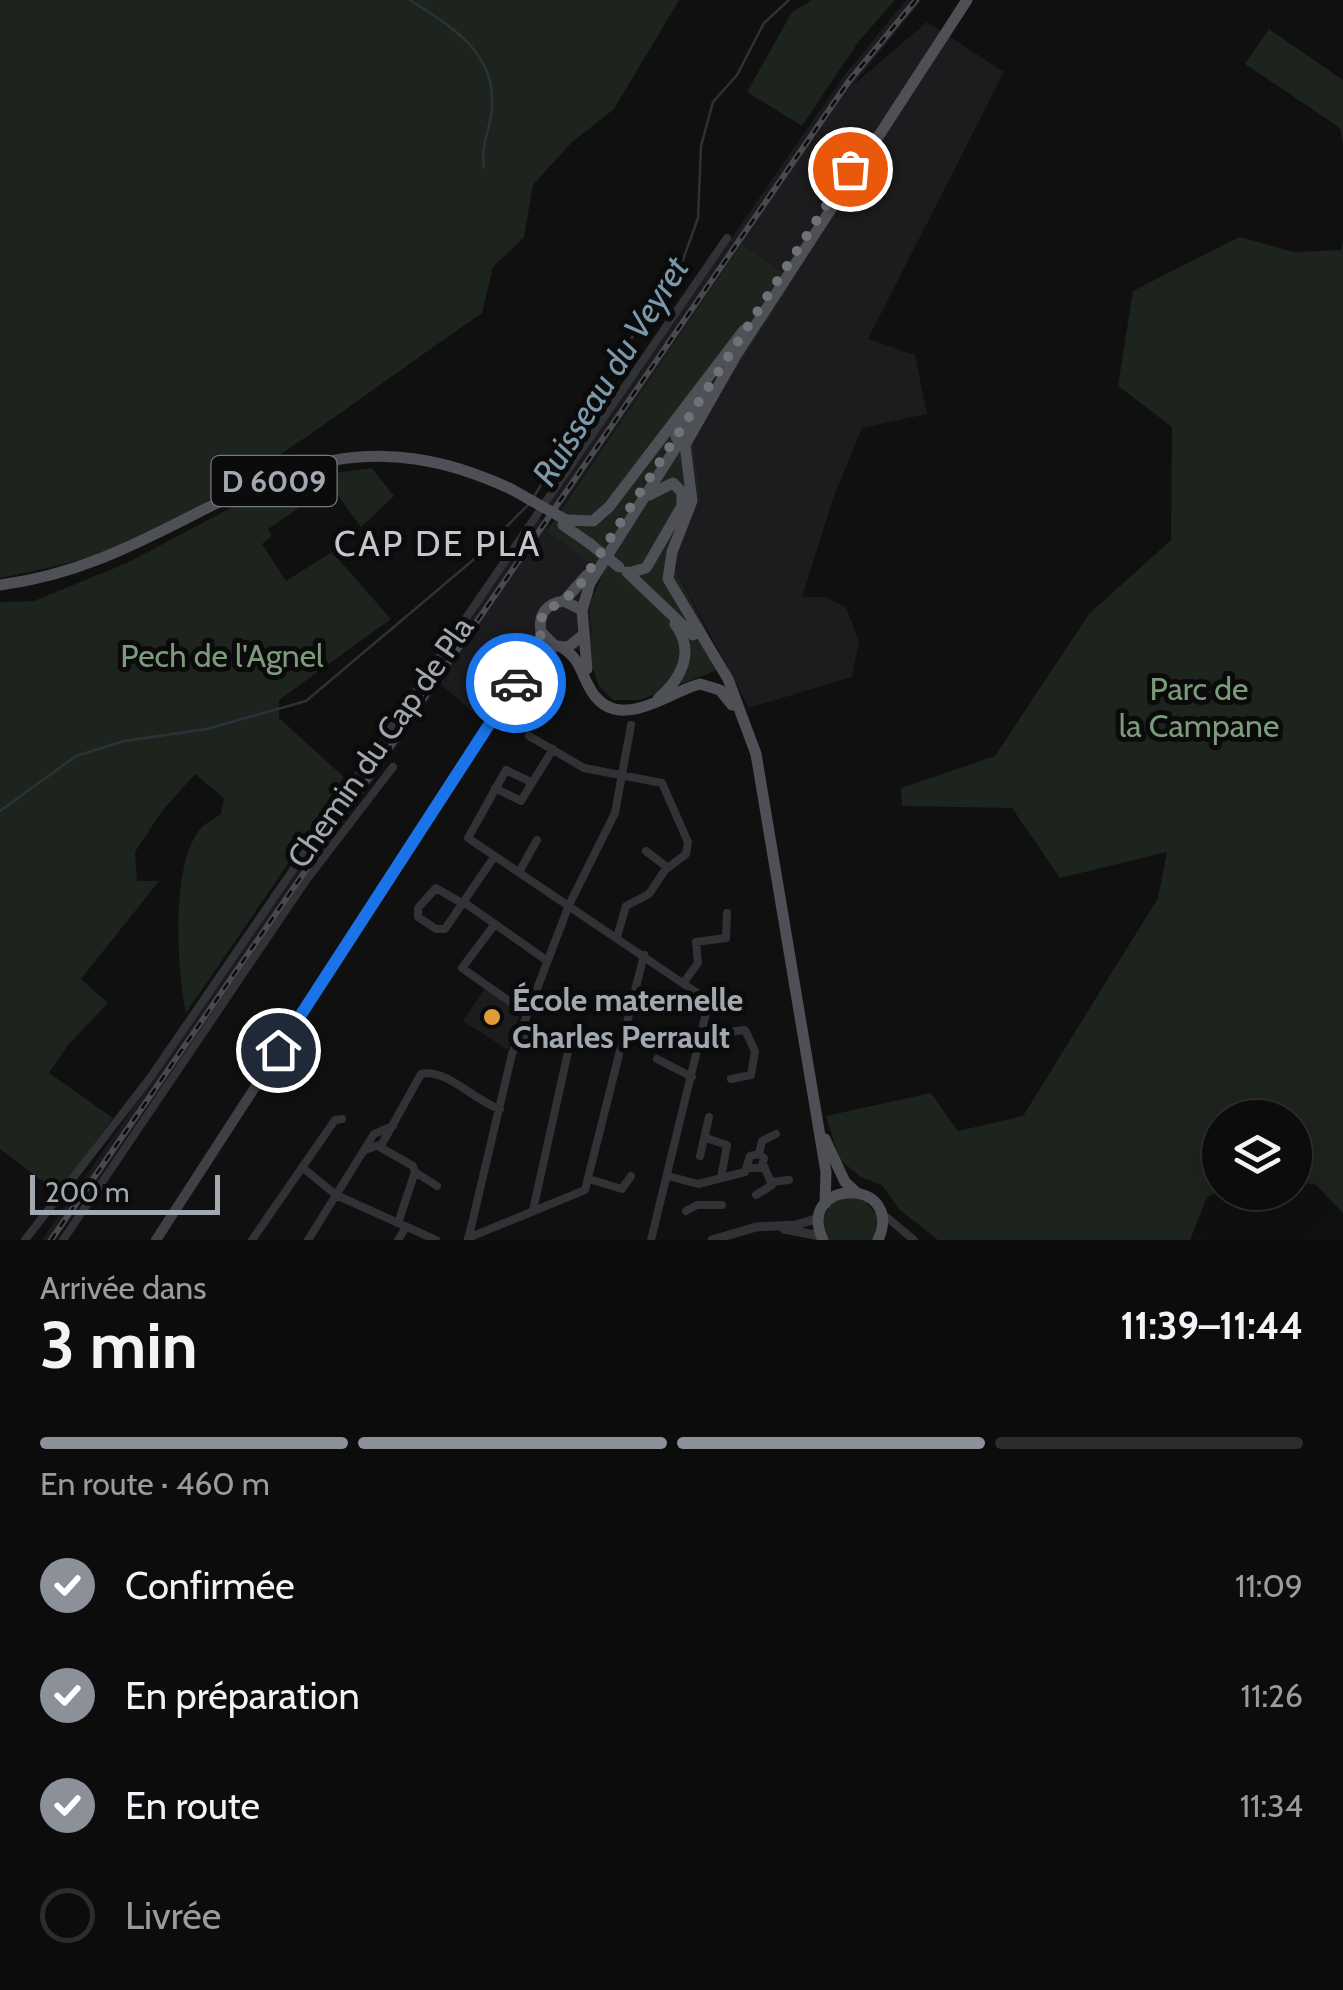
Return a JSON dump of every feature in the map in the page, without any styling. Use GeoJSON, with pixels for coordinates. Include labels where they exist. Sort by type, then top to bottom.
{"type":"FeatureCollection","features":[{"type":"Feature","properties":{"kind":"main road"},"geometry":{"type":"LineString","coordinates":[[440,805],[534,655],[546,608],[564,601],[588,573],[964,0]]}},
{"type":"Feature","properties":{"kind":"main road"},"geometry":{"type":"LineString","coordinates":[[598,696],[586,666],[583,635],[586,622],[582,610],[590,583],[964,0]]}},
{"type":"Feature","properties":{"kind":"main road"},"geometry":{"type":"LineString","coordinates":[[564,523],[592,521],[608,506],[756,315]]}},
{"type":"Feature","properties":{"kind":"main road"},"geometry":{"type":"LineString","coordinates":[[735,357],[685,445],[692,501],[668,572],[673,593],[728,679],[735,700]]}},
{"type":"Feature","properties":{"kind":"main road","name":"D 6009"},"geometry":{"type":"LineString","coordinates":[[0,588],[70,572],[119,554],[266,478],[320,461],[398,457],[484,476],[564,523],[624,570],[693,636],[735,700],[756,754],[826,1172],[825,1204]]}},
{"type":"Feature","properties":{"kind":"main road","name":"D 6009"},"geometry":{"type":"LineString","coordinates":[[0,588],[98,568],[270,482],[322,466],[386,462],[427,466],[511,490]]}},
{"type":"Feature","properties":{"kind":"main road"},"geometry":{"type":"LineString","coordinates":[[610,550],[653,490],[666,483],[679,488],[682,506],[646,568],[624,570]]}},
{"type":"Feature","properties":{"kind":"main road"},"geometry":{"type":"LineString","coordinates":[[624,570],[676,625],[686,646],[678,677],[644,709]]}},
{"type":"Feature","properties":{"kind":"main road"},"geometry":{"type":"LineString","coordinates":[[564,601],[582,610]]}},
{"type":"Feature","properties":{"kind":"main road"},"geometry":{"type":"LineString","coordinates":[[541,632],[576,658],[598,696],[621,709],[644,709],[700,684],[720,690],[747,741],[768,811]]}},
{"type":"Feature","properties":{"kind":"main road"},"geometry":{"type":"LineString","coordinates":[[156,1240],[537,661],[558,646],[574,644],[583,635]]}},
{"type":"Feature","properties":{"kind":"main road","name":"D 6009"},"geometry":{"type":"LineString","coordinates":[[818,1121],[838,1170],[856,1192]]}},
{"type":"Feature","properties":{"kind":"main road"},"geometry":{"type":"LineString","coordinates":[[822,1238],[818,1218],[825,1204],[836,1195],[856,1192],[869,1197],[879,1208],[879,1237]]}},
{"type":"Feature","properties":{"kind":"street","name":"Chemin du Cap de Pla"},"geometry":{"type":"LineString","coordinates":[[25,1240],[150,1078],[727,238]]}},
{"type":"Feature","properties":{"kind":"street"},"geometry":{"type":"LineString","coordinates":[[468,1239],[526,1013],[569,905],[614,813],[630,726]]}},
{"type":"Feature","properties":{"kind":"street"},"geometry":{"type":"LineString","coordinates":[[528,736],[584,768],[656,781],[666,789],[688,842],[681,861],[668,868],[649,894],[626,906],[617,936]]}},
{"type":"Feature","properties":{"kind":"street"},"geometry":{"type":"LineString","coordinates":[[496,788],[521,800],[553,749]]}},
{"type":"Feature","properties":{"kind":"street"},"geometry":{"type":"LineString","coordinates":[[63,1240],[308,879],[393,768]]}},
{"type":"Feature","properties":{"kind":"street"},"geometry":{"type":"LineString","coordinates":[[530,786],[510,769],[467,833],[494,857],[710,1001],[652,1240]]}},
{"type":"Feature","properties":{"kind":"street"},"geometry":{"type":"LineString","coordinates":[[519,872],[538,840]]}},
{"type":"Feature","properties":{"kind":"street"},"geometry":{"type":"LineString","coordinates":[[646,851],[668,868]]}},
{"type":"Feature","properties":{"kind":"street"},"geometry":{"type":"LineString","coordinates":[[494,857],[462,903],[440,930],[416,913],[436,888],[462,903],[495,924],[546,960]]}},
{"type":"Feature","properties":{"kind":"street"},"geometry":{"type":"LineString","coordinates":[[684,982],[698,963],[696,942],[726,938],[727,913]]}},
{"type":"Feature","properties":{"kind":"street"},"geometry":{"type":"LineString","coordinates":[[495,924],[462,968],[526,1013]]}},
{"type":"Feature","properties":{"kind":"street"},"geometry":{"type":"LineString","coordinates":[[468,1239],[585,1190],[644,954]]}},
{"type":"Feature","properties":{"kind":"street"},"geometry":{"type":"LineString","coordinates":[[702,1035],[745,1030],[754,1050],[751,1075],[730,1079]]}},
{"type":"Feature","properties":{"kind":"street"},"geometry":{"type":"LineString","coordinates":[[520,1034],[567,1047],[568,1052],[533,1210]]}},
{"type":"Feature","properties":{"kind":"street"},"geometry":{"type":"LineString","coordinates":[[658,1058],[692,1077]]}},
{"type":"Feature","properties":{"kind":"street"},"geometry":{"type":"LineString","coordinates":[[364,1150],[378,1146],[393,1126],[414,1080],[428,1072],[500,1109]]}},
{"type":"Feature","properties":{"kind":"street"},"geometry":{"type":"LineString","coordinates":[[700,1156],[710,1117]]}},
{"type":"Feature","properties":{"kind":"street"},"geometry":{"type":"LineString","coordinates":[[252,1240],[335,1120],[342,1120]]}},
{"type":"Feature","properties":{"kind":"street"},"geometry":{"type":"LineString","coordinates":[[308,1240],[374,1134],[393,1126]]}},
{"type":"Feature","properties":{"kind":"street"},"geometry":{"type":"LineString","coordinates":[[756,1195],[770,1189],[772,1182],[759,1154],[762,1141],[776,1134]]}},
{"type":"Feature","properties":{"kind":"street"},"geometry":{"type":"LineString","coordinates":[[706,1138],[726,1145],[722,1178]]}},
{"type":"Feature","properties":{"kind":"street"},"geometry":{"type":"LineString","coordinates":[[378,1146],[413,1166],[415,1172],[398,1240]]}},
{"type":"Feature","properties":{"kind":"street"},"geometry":{"type":"LineString","coordinates":[[749,1168],[750,1156],[759,1154]]}},
{"type":"Feature","properties":{"kind":"street"},"geometry":{"type":"LineString","coordinates":[[668,1176],[698,1184],[764,1166]]}},
{"type":"Feature","properties":{"kind":"street"},"geometry":{"type":"LineString","coordinates":[[302,1167],[336,1195],[436,1240]]}},
{"type":"Feature","properties":{"kind":"street"},"geometry":{"type":"LineString","coordinates":[[415,1172],[437,1186]]}},
{"type":"Feature","properties":{"kind":"street"},"geometry":{"type":"LineString","coordinates":[[590,1179],[622,1188],[630,1176]]}},
{"type":"Feature","properties":{"kind":"street"},"geometry":{"type":"LineString","coordinates":[[772,1182],[789,1180]]}},
{"type":"Feature","properties":{"kind":"street"},"geometry":{"type":"LineString","coordinates":[[698,1184],[702,1204]]}},
{"type":"Feature","properties":{"kind":"street"},"geometry":{"type":"LineString","coordinates":[[686,1211],[702,1204],[722,1205]]}},
{"type":"Feature","properties":{"kind":"street"},"geometry":{"type":"LineString","coordinates":[[879,1208],[913,1239]]}},
{"type":"Feature","properties":{"kind":"street"},"geometry":{"type":"LineString","coordinates":[[712,1240],[818,1218]]}},
{"type":"Feature","properties":{"kind":"street"},"geometry":{"type":"LineString","coordinates":[[772,1227],[822,1238]]}},
{"type":"Feature","properties":{"kind":"street"},"geometry":{"type":"LineString","coordinates":[[879,1237],[913,1239]]}},
{"type":"Feature","properties":{"kind":"shaded area"},"geometry":{"type":"Polygon","coordinates":[[[906,0],[922,0],[852,86],[927,22],[1004,72],[868,339],[915,355],[927,414],[862,428],[834,496],[802,597],[825,597],[846,607],[859,641],[852,677],[749,708],[673,565],[692,438],[743,244],[559,511],[548,504],[843,77],[906,0]]]}},
{"type":"Feature","properties":{"kind":"shaded area"},"geometry":{"type":"Polygon","coordinates":[[[539,517],[550,524],[546,532],[605,571],[594,589],[593,633],[586,648],[554,653],[533,640],[479,717],[440,684],[56,1240],[42,1240],[539,517]]]}},
{"type":"Feature","properties":{"kind":"shaded area","name":"École maternelle Charles Perrault"},"geometry":{"type":"Polygon","coordinates":[[[485,988],[520,1013],[508,1050],[463,1021],[485,988]]]}},
{"type":"Feature","properties":{"kind":"green space"},"geometry":{"type":"Polygon","coordinates":[[[0,0],[679,0],[614,109],[571,143],[533,185],[524,237],[493,267],[482,313],[314,432],[184,514],[106,551],[0,578],[0,0]]]}},
{"type":"Feature","properties":{"kind":"green space"},"geometry":{"type":"Polygon","coordinates":[[[812,0],[895,0],[859,41],[802,126],[747,92],[792,12],[812,0]]]}},
{"type":"Feature","properties":{"kind":"green space"},"geometry":{"type":"Polygon","coordinates":[[[1269,29],[1343,80],[1343,146],[1340,128],[1245,64],[1269,29]]]}},
{"type":"Feature","properties":{"kind":"green space","name":"Parc de la Campane"},"geometry":{"type":"Polygon","coordinates":[[[1239,237],[1294,252],[1341,250],[1343,240],[1343,1213],[1312,1184],[1312,1100],[1202,1100],[1202,1210],[1190,1240],[938,1240],[900,1210],[882,1185],[861,1177],[840,1160],[826,1116],[931,1093],[958,1131],[1023,1116],[1158,898],[1167,852],[1060,878],[1012,808],[902,806],[901,788],[995,756],[1089,614],[1171,540],[1172,427],[1118,386],[1133,291],[1239,237]]]}},
{"type":"Feature","properties":{"kind":"green space"},"geometry":{"type":"Polygon","coordinates":[[[742,244],[793,281],[692,438],[700,495],[673,565],[725,667],[640,700],[613,700],[599,686],[586,648],[593,633],[589,606],[604,571],[546,532],[742,244]]]}},
{"type":"Feature","properties":{"kind":"green space","name":"Pech de l'Agnel"},"geometry":{"type":"Polygon","coordinates":[[[372,468],[394,496],[361,527],[331,486],[268,529],[272,536],[262,544],[286,581],[332,552],[391,619],[279,700],[279,718],[346,779],[186,1013],[178,917],[184,866],[201,828],[221,814],[224,798],[195,774],[162,811],[135,852],[137,881],[159,881],[81,979],[108,1003],[69,1044],[49,1073],[113,1118],[58,1193],[0,1149],[0,602],[34,601],[127,563],[236,505],[327,474],[372,468]]]}},
{"type":"Feature","properties":{"kind":"green space"},"geometry":{"type":"Polygon","coordinates":[[[861,1197],[878,1216],[873,1240],[827,1240],[824,1222],[833,1203],[837,1198],[861,1197]]]}},
{"type":"Feature","properties":{"kind":"waterway"},"geometry":{"type":"LineString","coordinates":[[410,0],[454,30],[478,55],[486,70],[492,106],[483,151],[484,167]]}},
{"type":"Feature","properties":{"kind":"waterway","name":"Ruisseau du Veyret"},"geometry":{"type":"LineString","coordinates":[[533,498],[644,318],[679,271],[698,218],[701,146],[713,102],[737,75],[764,23],[789,0]]}},
{"type":"Feature","properties":{"kind":"waterway","name":"Ruisseau du Veyret"},"geometry":{"type":"LineString","coordinates":[[0,811],[76,756],[124,741],[207,729],[306,701],[472,561],[529,504]]}},
{"type":"Feature","properties":{"kind":"railway"},"geometry":{"type":"LineString","coordinates":[[51,1240],[849,81],[916,0]]}},
{"type":"Feature","properties":{"kind":"way so far"},"geometry":{"type":"LineString","coordinates":[[516,683],[540,642],[542,614],[551,604],[564,601],[576,591],[850,169]]}},
{"type":"Feature","properties":{"kind":"place","name":"École maternelle Charles Perrault"},"geometry":{"type":"Point","coordinates":[492,1017]}},
{"type":"Feature","properties":{"kind":"district","name":"CAP DE PLA"},"geometry":{"type":"Point","coordinates":[438,543]}},
{"type":"Feature","properties":{"kind":"route"},"geometry":{"type":"LineString","coordinates":[[278,1050],[516,683]]}}]}
